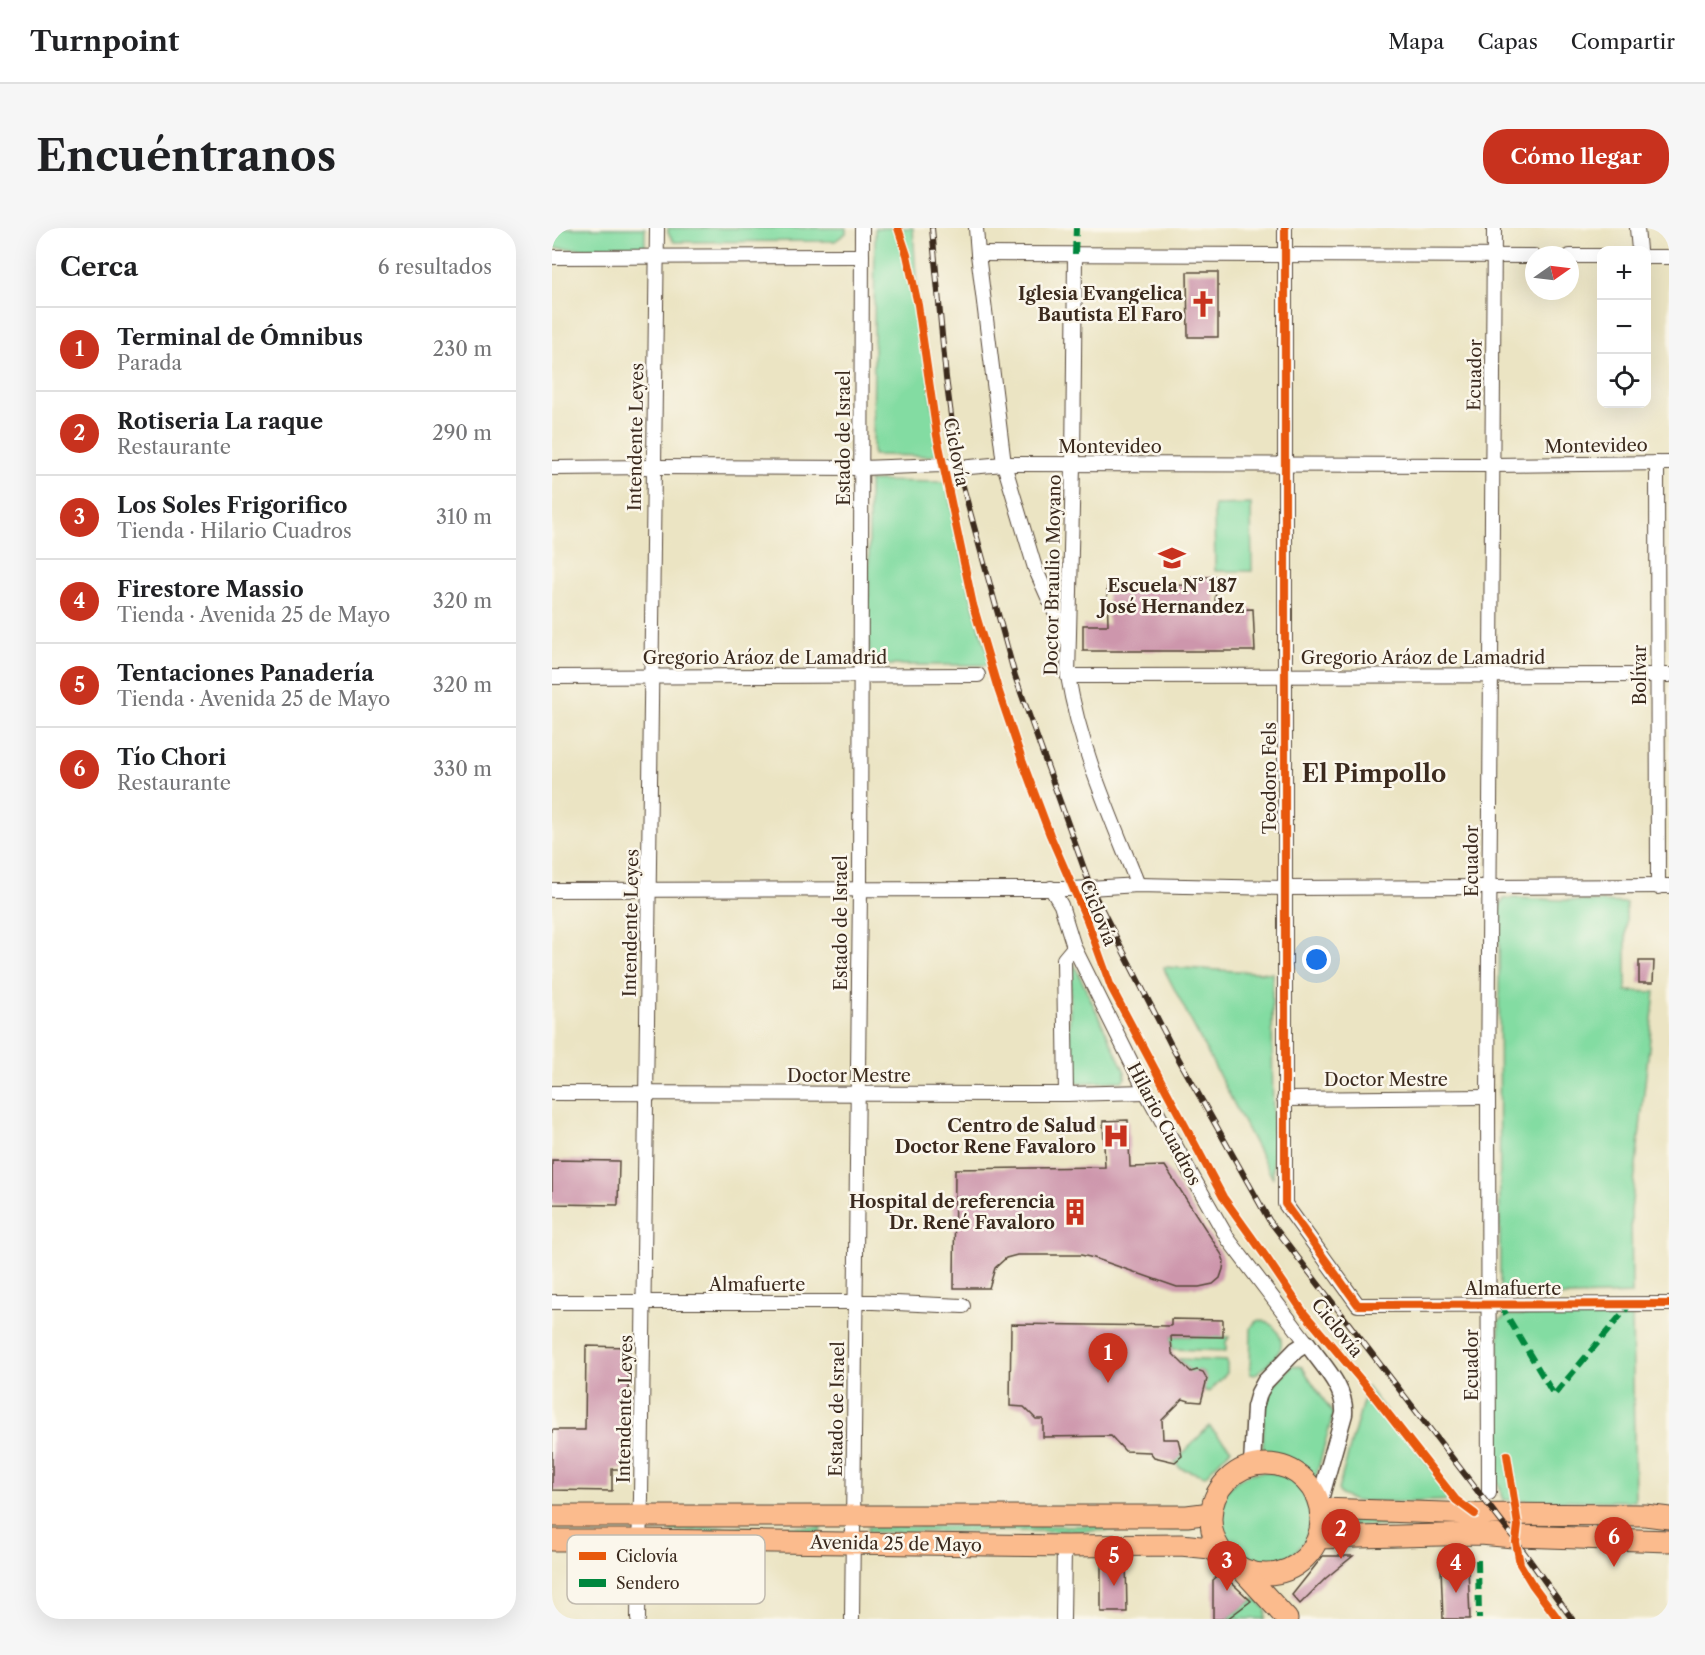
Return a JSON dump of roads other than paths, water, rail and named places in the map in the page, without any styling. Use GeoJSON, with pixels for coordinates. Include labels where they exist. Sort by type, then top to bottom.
{"type":"FeatureCollection","features":[{"type":"Feature","properties":{"kind":"main road"},"geometry":{"type":"LineString","coordinates":[[1265,1463],[1291,1469],[1311,1486],[1320,1506],[1322,1524],[1312,1550],[1294,1567],[1282,1572],[1276,1580],[1274,1592],[1280,1615],[1236,1565],[1223,1554],[1212,1528],[1211,1513],[1218,1491],[1227,1479],[1252,1465],[1265,1463]]}},
{"type":"Feature","properties":{"kind":"main road"},"geometry":{"type":"LineString","coordinates":[[1320,1506],[1475,1514],[1646,1515],[1669,1518]]}},
{"type":"Feature","properties":{"kind":"main road","name":"Avenida 25 de Mayo"},"geometry":{"type":"LineString","coordinates":[[552,1516],[1187,1516],[1211,1513]]}},
{"type":"Feature","properties":{"kind":"main road"},"geometry":{"type":"LineString","coordinates":[[1318,1538],[1480,1534],[1669,1541]]}},
{"type":"Feature","properties":{"kind":"main road","name":"Avenida 25 de Mayo"},"geometry":{"type":"LineString","coordinates":[[765,1542],[1200,1546],[1210,1548],[1236,1565],[1257,1574],[1282,1572]]}},
{"type":"Feature","properties":{"kind":"street","name":"Intendente Leyes"},"geometry":{"type":"LineString","coordinates":[[639,1535],[657,228]]}},
{"type":"Feature","properties":{"kind":"street","name":"Estado de Israel"},"geometry":{"type":"LineString","coordinates":[[852,1619],[860,889],[861,228]]}},
{"type":"Feature","properties":{"kind":"street"},"geometry":{"type":"LineString","coordinates":[[976,228],[1004,464],[1035,568],[1069,646]]}},
{"type":"Feature","properties":{"kind":"street","name":"Teodoro Fels"},"geometry":{"type":"LineString","coordinates":[[1285,228],[1285,1204],[1358,1305]]}},
{"type":"Feature","properties":{"kind":"street","name":"Ecuador"},"geometry":{"type":"LineString","coordinates":[[1489,1493],[1488,1097],[1494,228]]}},
{"type":"Feature","properties":{"kind":"street"},"geometry":{"type":"LineString","coordinates":[[1637,228],[1639,246]]}},
{"type":"Feature","properties":{"kind":"street"},"geometry":{"type":"LineString","coordinates":[[978,254],[1525,256]]}},
{"type":"Feature","properties":{"kind":"street","name":"Doctor Braulio Moyano"},"geometry":{"type":"LineString","coordinates":[[1075,254],[1068,676],[1072,704],[1088,756],[1138,885]]}},
{"type":"Feature","properties":{"kind":"street"},"geometry":{"type":"LineString","coordinates":[[552,257],[862,256]]}},
{"type":"Feature","properties":{"kind":"street"},"geometry":{"type":"LineString","coordinates":[[1579,256],[1597,256]]}},
{"type":"Feature","properties":{"kind":"street"},"geometry":{"type":"LineString","coordinates":[[1651,256],[1669,256]]}},
{"type":"Feature","properties":{"kind":"street","name":"Montevideo"},"geometry":{"type":"LineString","coordinates":[[552,468],[654,466],[862,468],[942,465],[958,468],[1004,464],[1663,463]]}},
{"type":"Feature","properties":{"kind":"street","name":"Bolívar"},"geometry":{"type":"LineString","coordinates":[[1663,463],[1664,887]]}},
{"type":"Feature","properties":{"kind":"street","name":"Gregorio Aráoz de Lamadrid"},"geometry":{"type":"LineString","coordinates":[[552,676],[978,675]]}},
{"type":"Feature","properties":{"kind":"street","name":"Gregorio Aráoz de Lamadrid"},"geometry":{"type":"LineString","coordinates":[[1068,676],[1663,675]]}},
{"type":"Feature","properties":{"kind":"street"},"geometry":{"type":"LineString","coordinates":[[552,890],[1073,889],[1138,885],[1285,888],[1664,887]]}},
{"type":"Feature","properties":{"kind":"street","name":"Hilario Cuadros"},"geometry":{"type":"LineString","coordinates":[[1051,888],[1061,905],[1074,947],[1146,1092],[1228,1239],[1338,1386],[1345,1405],[1344,1414],[1320,1506]]}},
{"type":"Feature","properties":{"kind":"street"},"geometry":{"type":"LineString","coordinates":[[1066,1094],[1064,959],[1074,947]]}},
{"type":"Feature","properties":{"kind":"street","name":"Doctor Mestre"},"geometry":{"type":"LineString","coordinates":[[552,1092],[858,1094],[1146,1092]]}},
{"type":"Feature","properties":{"kind":"street","name":"Doctor Mestre"},"geometry":{"type":"LineString","coordinates":[[1284,1099],[1488,1097]]}},
{"type":"Feature","properties":{"kind":"street","name":"Almafuerte"},"geometry":{"type":"LineString","coordinates":[[552,1302],[856,1302],[963,1306]]}},
{"type":"Feature","properties":{"kind":"street","name":"Almafuerte"},"geometry":{"type":"LineString","coordinates":[[1358,1305],[1669,1304]]}},
{"type":"Feature","properties":{"kind":"street"},"geometry":{"type":"LineString","coordinates":[[1252,1465],[1255,1407],[1259,1393],[1265,1382],[1296,1350],[1307,1343]]}},
{"type":"Feature","properties":{"kind":"street"},"geometry":{"type":"LineString","coordinates":[[1063,1619],[1064,1546]]}},
{"type":"Feature","properties":{"kind":"street","name":"Intendente Leyes"},"geometry":{"type":"LineString","coordinates":[[638,1604],[638,1619]]}},
{"type":"Feature","properties":{"kind":"railway"},"geometry":{"type":"LineString","coordinates":[[932,228],[946,378],[958,468],[1015,676],[1091,888],[1172,1047],[1269,1220],[1513,1537],[1572,1619]]}},
{"type":"Feature","properties":{"kind":"place","name":"Iglesia Evangelica Bautista El Faro"},"geometry":{"type":"Point","coordinates":[1203,304]}},
{"type":"Feature","properties":{"kind":"place","name":"Escuela N° 187 José Hernandez"},"geometry":{"type":"Point","coordinates":[1172,558]}},
{"type":"Feature","properties":{"kind":"place","name":"Centro de Salud Doctor Rene Favaloro"},"geometry":{"type":"Point","coordinates":[1116,1136]}},
{"type":"Feature","properties":{"kind":"place","name":"Hospital de referencia Dr. René Favaloro"},"geometry":{"type":"Point","coordinates":[1075,1212]}},
{"type":"Feature","properties":{"kind":"place","name":"Terminal de Ómnibus"},"geometry":{"type":"Point","coordinates":[1108,1383]}},
{"type":"Feature","properties":{"kind":"place","name":"Rotiseria La raque"},"geometry":{"type":"Point","coordinates":[1341,1559]}},
{"type":"Feature","properties":{"kind":"place","name":"Tío Chori"},"geometry":{"type":"Point","coordinates":[1614,1567]}},
{"type":"Feature","properties":{"kind":"place","name":"Tentaciones Panadería"},"geometry":{"type":"Point","coordinates":[1114,1586]}},
{"type":"Feature","properties":{"kind":"place","name":"Los Soles Frigorifico"},"geometry":{"type":"Point","coordinates":[1227,1591]}},
{"type":"Feature","properties":{"kind":"place","name":"Firestore Massio"},"geometry":{"type":"Point","coordinates":[1456,1593]}},
{"type":"Feature","properties":{"kind":"district","name":"El Pimpollo"},"geometry":{"type":"Point","coordinates":[1374,774]}}]}
